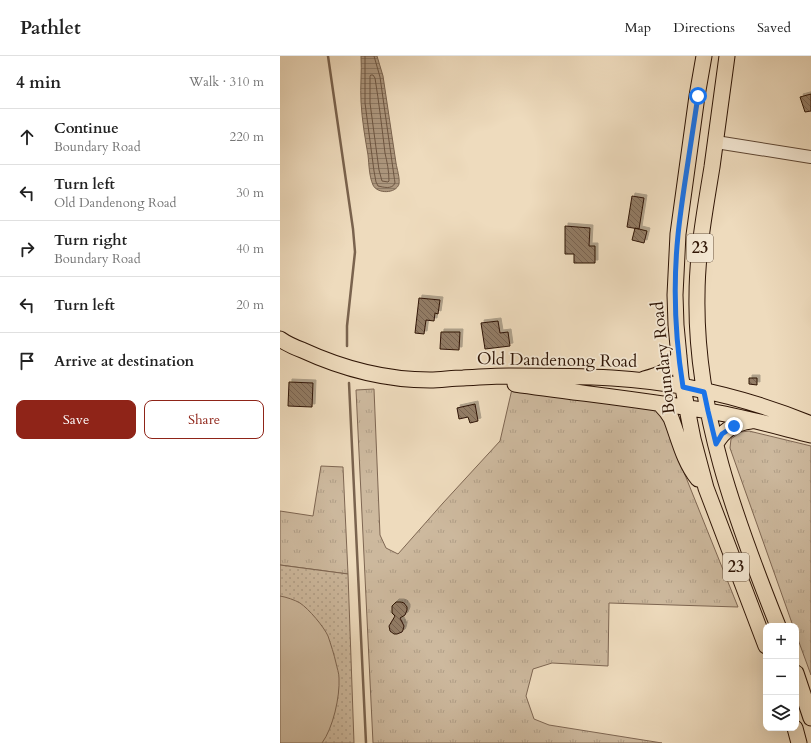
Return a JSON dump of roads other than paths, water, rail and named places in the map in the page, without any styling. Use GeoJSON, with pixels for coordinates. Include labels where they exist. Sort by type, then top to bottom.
{"type":"FeatureCollection","features":[{"type":"Feature","properties":{"kind":"main road","name":"Boundary Road"},"geometry":{"type":"LineString","coordinates":[[704,56],[678,234],[676,302],[679,356],[692,439],[706,488],[763,638]]}},
{"type":"Feature","properties":{"kind":"main road","name":"23"},"geometry":{"type":"LineString","coordinates":[[727,56],[716,142],[700,244],[696,298],[698,338],[704,392],[726,484],[757,574],[777,623]]}},
{"type":"Feature","properties":{"kind":"main road"},"geometry":{"type":"LineString","coordinates":[[692,138],[716,142]]}},
{"type":"Feature","properties":{"kind":"main road","name":"Old Dandenong Road"},"geometry":{"type":"LineString","coordinates":[[280,339],[313,355],[339,365],[398,378],[430,380],[509,376],[546,376],[638,380],[683,387],[758,405],[811,424]]}},
{"type":"Feature","properties":{"kind":"main road"},"geometry":{"type":"LineString","coordinates":[[638,380],[665,372],[673,365],[679,356]]}},
{"type":"Feature","properties":{"kind":"main road","name":"Old Dandenong Road"},"geometry":{"type":"LineString","coordinates":[[464,378],[708,411],[754,420],[811,435]]}},
{"type":"Feature","properties":{"kind":"main road"},"geometry":{"type":"LineString","coordinates":[[660,404],[671,418],[690,467],[706,488]]}},
{"type":"Feature","properties":{"kind":"main road"},"geometry":{"type":"LineString","coordinates":[[716,444],[722,434],[728,429],[741,422],[754,420]]}},
{"type":"Feature","properties":{"kind":"main road"},"geometry":{"type":"LineString","coordinates":[[799,682],[811,718]]}},
{"type":"Feature","properties":{"kind":"main road"},"geometry":{"type":"LineString","coordinates":[[796,731],[799,743]]}},
{"type":"Feature","properties":{"kind":"street"},"geometry":{"type":"LineString","coordinates":[[716,142],[811,157]]}},
{"type":"Feature","properties":{"kind":"water"},"geometry":{"type":"Polygon","coordinates":[[[361,56],[377,56],[383,76],[399,179],[399,184],[397,187],[391,191],[386,192],[375,188],[369,170],[361,109],[361,56]]]}},
{"type":"Feature","properties":{"kind":"waterway"},"geometry":{"type":"LineString","coordinates":[[328,56],[355,252],[347,326],[347,346]]}},
{"type":"Feature","properties":{"kind":"waterway"},"geometry":{"type":"LineString","coordinates":[[349,383],[366,743]]}}]}
